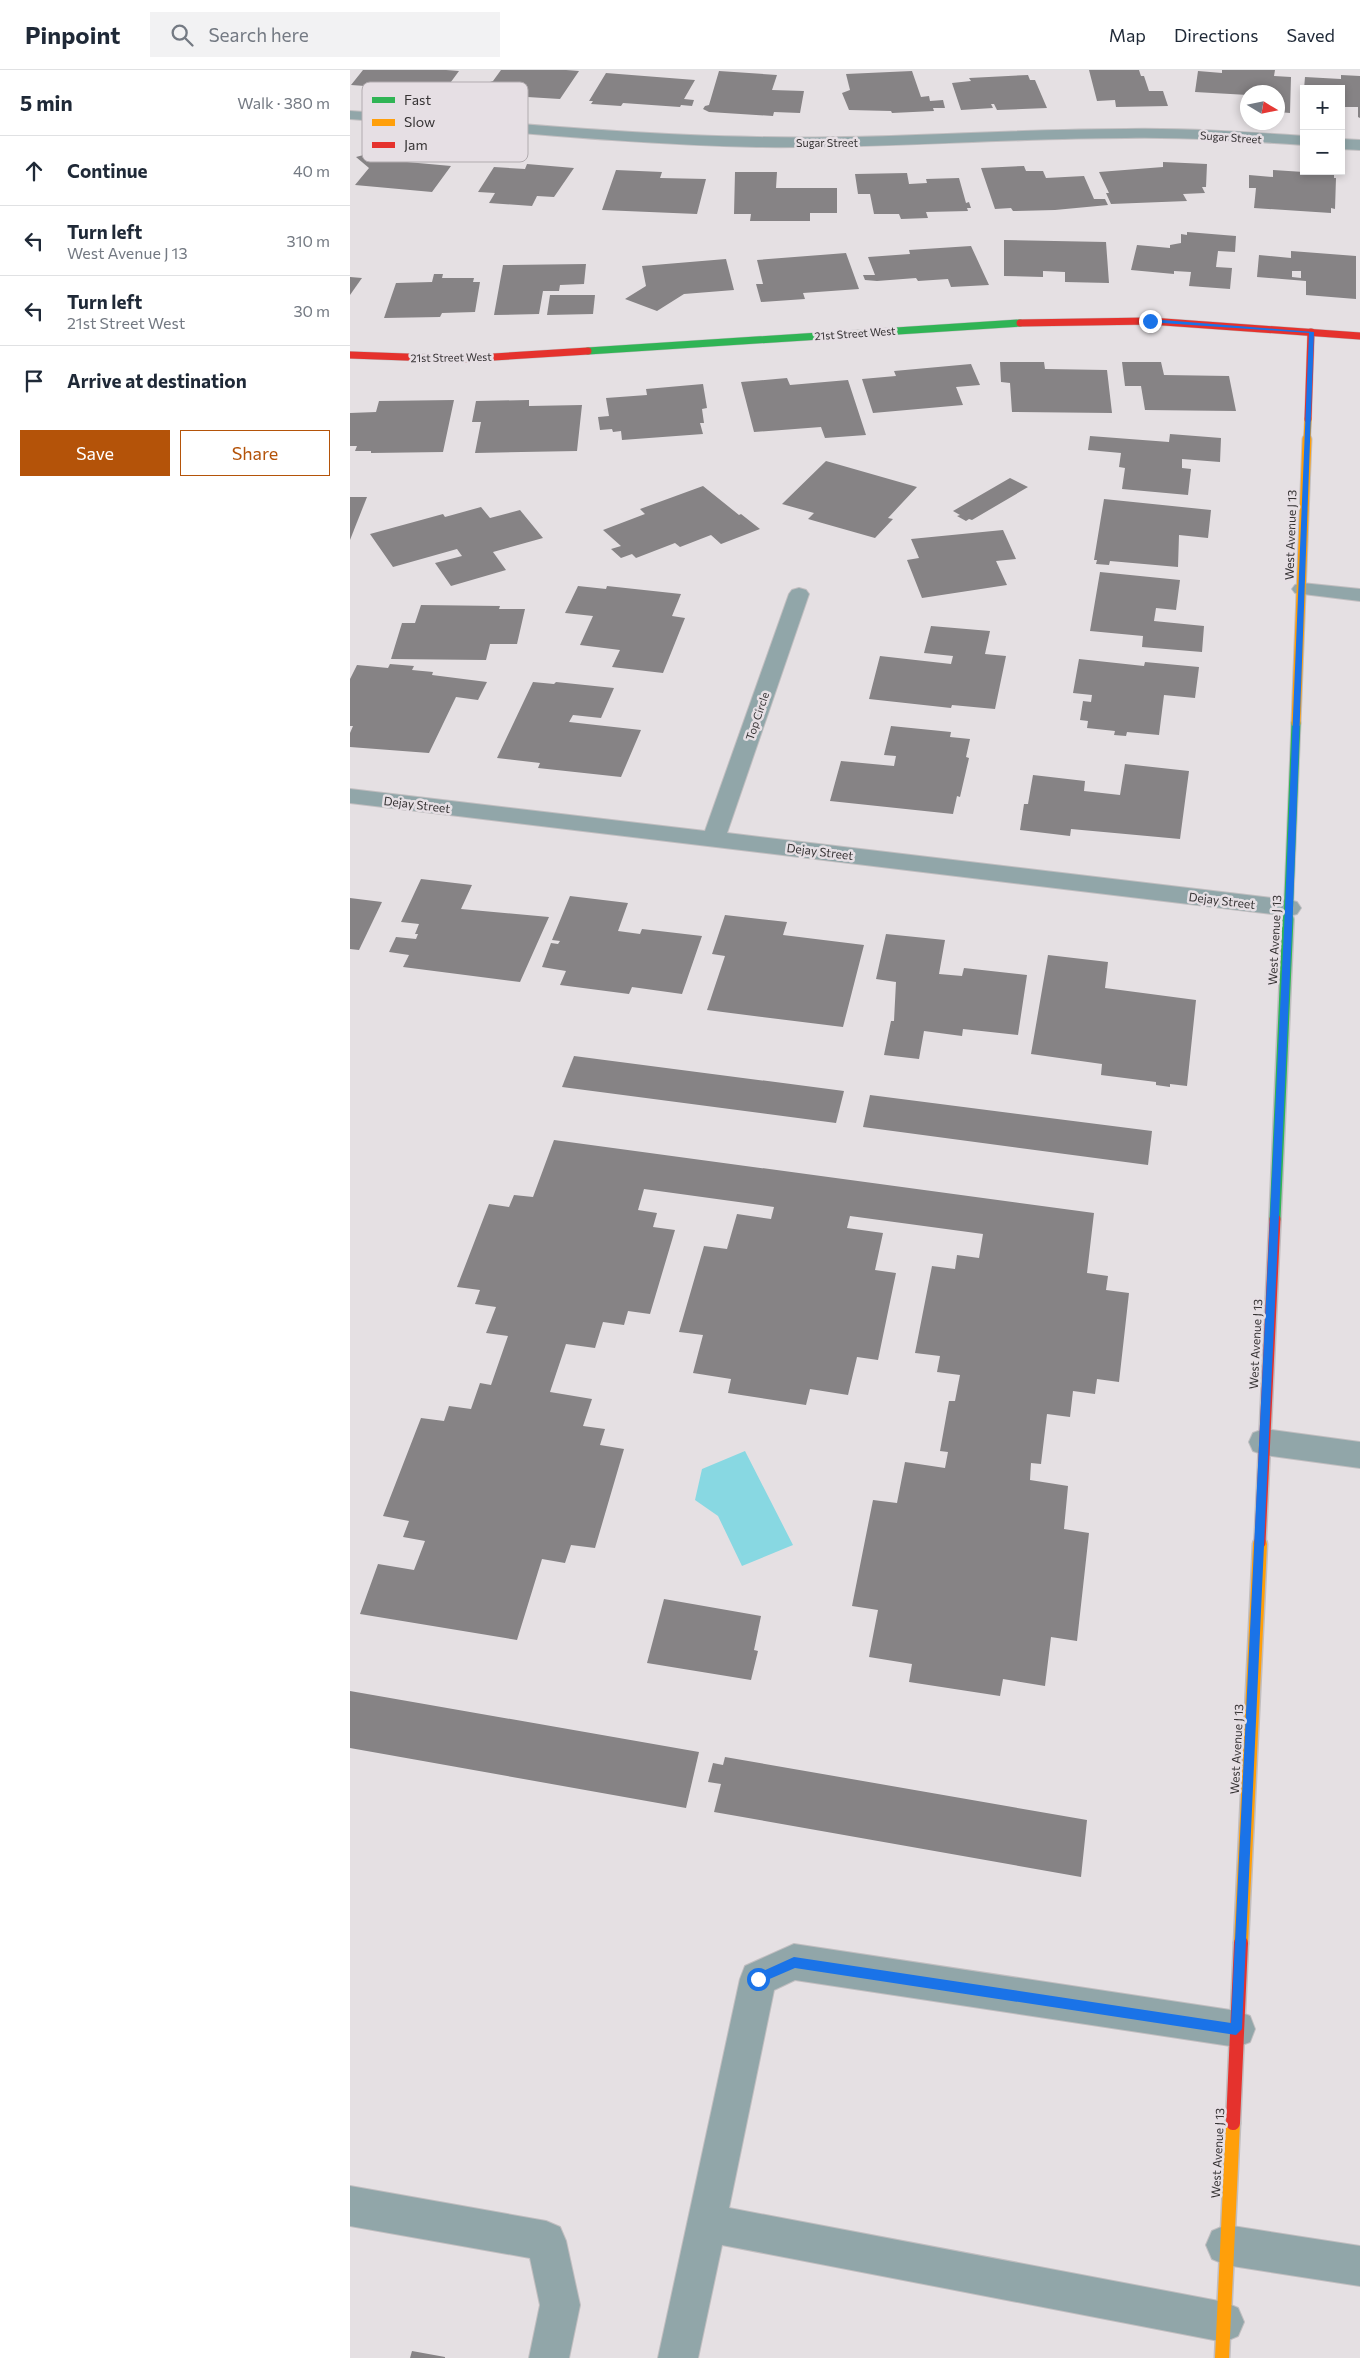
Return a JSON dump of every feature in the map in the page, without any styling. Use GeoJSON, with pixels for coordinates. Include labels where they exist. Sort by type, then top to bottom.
{"type":"FeatureCollection","features":[{"type":"Feature","properties":{"kind":"street","name":"Sugar Street"},"geometry":{"type":"LineString","coordinates":[[528,128],[756,142],[879,142],[1125,133],[1204,134],[1300,141]]}},
{"type":"Feature","properties":{"kind":"street"},"geometry":{"type":"LineString","coordinates":[[1345,144],[1360,145]]}},
{"type":"Feature","properties":{"kind":"street","name":"21st Street West"},"geometry":{"type":"LineString","coordinates":[[350,355],[461,359],[1036,322],[1150,321],[1360,336]]}},
{"type":"Feature","properties":{"kind":"street","name":"West Avenue J 13"},"geometry":{"type":"LineString","coordinates":[[1223,2340],[1289,908],[1312,332]]}},
{"type":"Feature","properties":{"kind":"street"},"geometry":{"type":"LineString","coordinates":[[1302,589],[1360,595]]}},
{"type":"Feature","properties":{"kind":"street","name":"Top Circle"},"geometry":{"type":"LineString","coordinates":[[714,838],[799,594]]}},
{"type":"Feature","properties":{"kind":"street","name":"Dejay Street"},"geometry":{"type":"LineString","coordinates":[[350,796],[1289,908]]}},
{"type":"Feature","properties":{"kind":"street"},"geometry":{"type":"LineString","coordinates":[[1264,1442],[1360,1455]]}},
{"type":"Feature","properties":{"kind":"street"},"geometry":{"type":"LineString","coordinates":[[678,2358],[758,1979],[794,1962],[1236,2029]]}},
{"type":"Feature","properties":{"kind":"street"},"geometry":{"type":"LineString","coordinates":[[350,2206],[546,2241],[560,2305],[549,2358]]}},
{"type":"Feature","properties":{"kind":"street"},"geometry":{"type":"LineString","coordinates":[[707,2223],[1223,2340]]}},
{"type":"Feature","properties":{"kind":"street"},"geometry":{"type":"LineString","coordinates":[[1226,2245],[1360,2266]]}},
{"type":"Feature","properties":{"kind":"water"},"geometry":{"type":"Polygon","coordinates":[[[745,1451],[793,1545],[742,1566],[718,1516],[695,1500],[702,1469],[745,1451]]]}},
{"type":"Feature","properties":{"kind":"building"},"geometry":{"type":"Polygon","coordinates":[[[363,70],[459,71],[451,82],[362,82],[362,86],[351,85],[363,70]]]}},
{"type":"Feature","properties":{"kind":"building"},"geometry":{"type":"Polygon","coordinates":[[[501,70],[579,71],[560,99],[528,97],[528,82],[490,82],[493,81],[501,70]]]}},
{"type":"Feature","properties":{"kind":"building"},"geometry":{"type":"Polygon","coordinates":[[[1089,70],[1139,70],[1141,76],[1144,76],[1149,91],[1163,91],[1168,106],[1116,107],[1115,100],[1097,101],[1089,70]]]}},
{"type":"Feature","properties":{"kind":"building"},"geometry":{"type":"Polygon","coordinates":[[[1222,70],[1275,70],[1274,76],[1291,77],[1290,113],[1285,113],[1285,85],[1240,85],[1240,95],[1195,92],[1198,71],[1222,73],[1222,70]]]}},
{"type":"Feature","properties":{"kind":"building"},"geometry":{"type":"Polygon","coordinates":[[[719,71],[777,75],[772,90],[804,91],[800,113],[774,112],[773,116],[709,112],[703,109],[709,105],[719,71]]]}},
{"type":"Feature","properties":{"kind":"building"},"geometry":{"type":"Polygon","coordinates":[[[912,71],[921,97],[929,96],[930,101],[943,100],[945,108],[933,108],[934,111],[892,113],[891,111],[849,110],[842,93],[850,90],[846,74],[912,71]]]}},
{"type":"Feature","properties":{"kind":"building"},"geometry":{"type":"Polygon","coordinates":[[[606,73],[695,80],[684,99],[694,100],[692,106],[681,105],[680,107],[623,103],[621,106],[591,104],[593,101],[589,101],[606,73]]]}},
{"type":"Feature","properties":{"kind":"building"},"geometry":{"type":"Polygon","coordinates":[[[1028,75],[1030,80],[1035,80],[1047,108],[997,110],[994,104],[991,104],[993,108],[961,110],[952,83],[971,81],[969,78],[1028,75]]]}},
{"type":"Feature","properties":{"kind":"building"},"geometry":{"type":"Polygon","coordinates":[[[1341,75],[1360,76],[1360,118],[1358,117],[1358,107],[1345,107],[1345,85],[1304,85],[1305,77],[1341,79],[1341,75]]]}},
{"type":"Feature","properties":{"kind":"building"},"geometry":{"type":"Polygon","coordinates":[[[362,155],[362,162],[407,162],[451,166],[432,192],[355,185],[369,168],[356,157],[362,155]]]}},
{"type":"Feature","properties":{"kind":"building"},"geometry":{"type":"Polygon","coordinates":[[[1163,162],[1207,164],[1206,187],[1202,187],[1205,193],[1183,194],[1187,201],[1111,204],[1106,193],[1109,193],[1099,172],[1163,167],[1163,162]]]}},
{"type":"Feature","properties":{"kind":"building"},"geometry":{"type":"Polygon","coordinates":[[[527,164],[574,168],[554,197],[537,196],[532,206],[489,203],[495,193],[478,192],[494,167],[525,169],[527,164]]]}},
{"type":"Feature","properties":{"kind":"building"},"geometry":{"type":"Polygon","coordinates":[[[1024,166],[1026,171],[1043,171],[1046,178],[1084,176],[1094,199],[1105,199],[1108,205],[1055,210],[1013,211],[1011,208],[995,209],[981,168],[1024,166]]]}},
{"type":"Feature","properties":{"kind":"building"},"geometry":{"type":"Polygon","coordinates":[[[616,170],[662,172],[660,178],[706,179],[697,214],[602,210],[616,170]]]}},
{"type":"Feature","properties":{"kind":"building"},"geometry":{"type":"Polygon","coordinates":[[[1273,170],[1300,172],[1300,175],[1334,175],[1334,178],[1336,178],[1335,209],[1331,208],[1331,213],[1254,208],[1256,188],[1249,188],[1249,175],[1273,177],[1273,170]]]}},
{"type":"Feature","properties":{"kind":"building"},"geometry":{"type":"Polygon","coordinates":[[[735,172],[777,172],[776,188],[837,188],[837,213],[810,213],[810,221],[750,221],[751,214],[734,214],[735,172]]]}},
{"type":"Feature","properties":{"kind":"building"},"geometry":{"type":"Polygon","coordinates":[[[907,173],[909,184],[927,183],[926,179],[959,178],[966,203],[969,202],[971,208],[967,208],[968,211],[926,212],[928,218],[901,219],[899,214],[874,214],[870,194],[858,194],[855,174],[907,173]]]}},
{"type":"Feature","properties":{"kind":"building"},"geometry":{"type":"Polygon","coordinates":[[[1187,232],[1236,236],[1235,252],[1218,251],[1216,267],[1232,268],[1230,289],[1189,286],[1191,272],[1174,271],[1174,274],[1131,270],[1137,245],[1170,248],[1170,245],[1181,243],[1181,234],[1187,235],[1187,232]]]}},
{"type":"Feature","properties":{"kind":"building"},"geometry":{"type":"Polygon","coordinates":[[[1004,240],[1106,242],[1109,283],[1065,282],[1065,272],[1043,271],[1043,277],[1004,276],[1004,240]]]}},
{"type":"Feature","properties":{"kind":"building"},"geometry":{"type":"Polygon","coordinates":[[[971,246],[989,285],[951,287],[948,279],[918,281],[916,278],[877,281],[865,280],[863,275],[875,275],[868,257],[910,254],[909,250],[971,246]]]}},
{"type":"Feature","properties":{"kind":"building"},"geometry":{"type":"Polygon","coordinates":[[[1291,251],[1356,256],[1356,299],[1306,295],[1306,281],[1257,277],[1259,255],[1291,258],[1291,251]],[[1292,271],[1292,277],[1301,278],[1301,271],[1292,271]]]}},
{"type":"Feature","properties":{"kind":"building"},"geometry":{"type":"Polygon","coordinates":[[[846,253],[859,289],[803,293],[805,299],[761,302],[756,284],[763,284],[757,260],[846,253]]]}},
{"type":"Feature","properties":{"kind":"building"},"geometry":{"type":"Polygon","coordinates":[[[726,259],[734,290],[684,294],[657,311],[625,299],[646,286],[642,266],[726,259]]]}},
{"type":"Feature","properties":{"kind":"building"},"geometry":{"type":"Polygon","coordinates":[[[586,264],[584,284],[560,285],[559,291],[543,291],[539,314],[494,315],[503,265],[586,264]]]}},
{"type":"Feature","properties":{"kind":"building"},"geometry":{"type":"Polygon","coordinates":[[[434,274],[443,274],[442,278],[474,278],[473,282],[480,282],[475,312],[442,313],[440,317],[384,318],[396,283],[432,282],[434,274]]]}},
{"type":"Feature","properties":{"kind":"building"},"geometry":{"type":"Polygon","coordinates":[[[350,277],[362,278],[350,295],[350,277]]]}},
{"type":"Feature","properties":{"kind":"building"},"geometry":{"type":"Polygon","coordinates":[[[550,295],[595,295],[593,314],[547,315],[550,295]]]}},
{"type":"Feature","properties":{"kind":"building"},"geometry":{"type":"Polygon","coordinates":[[[1000,362],[1044,362],[1045,369],[1107,370],[1112,413],[1012,412],[1010,383],[1001,382],[1000,362]]]}},
{"type":"Feature","properties":{"kind":"building"},"geometry":{"type":"Polygon","coordinates":[[[1122,362],[1161,362],[1164,375],[1229,376],[1236,411],[1145,410],[1141,386],[1125,386],[1122,362]]]}},
{"type":"Feature","properties":{"kind":"building"},"geometry":{"type":"Polygon","coordinates":[[[971,364],[980,385],[956,387],[963,405],[873,413],[862,379],[896,376],[894,371],[971,364]]]}},
{"type":"Feature","properties":{"kind":"building"},"geometry":{"type":"Polygon","coordinates":[[[787,378],[790,385],[848,380],[866,435],[825,438],[821,427],[754,432],[741,382],[787,378]]]}},
{"type":"Feature","properties":{"kind":"building"},"geometry":{"type":"Polygon","coordinates":[[[703,384],[707,408],[702,409],[704,423],[700,423],[703,434],[622,440],[621,431],[613,432],[612,429],[600,430],[598,417],[609,416],[606,398],[647,395],[646,389],[703,384]]]}},
{"type":"Feature","properties":{"kind":"building"},"geometry":{"type":"Polygon","coordinates":[[[454,400],[443,452],[371,453],[371,451],[355,451],[357,446],[350,446],[350,413],[376,412],[379,401],[454,400]]]}},
{"type":"Feature","properties":{"kind":"building"},"geometry":{"type":"Polygon","coordinates":[[[529,400],[529,406],[582,405],[577,451],[475,453],[481,422],[472,422],[476,401],[529,400]]]}},
{"type":"Feature","properties":{"kind":"building"},"geometry":{"type":"Polygon","coordinates":[[[1170,434],[1221,438],[1220,462],[1182,459],[1182,468],[1191,469],[1188,495],[1122,489],[1125,468],[1119,467],[1121,453],[1088,450],[1090,436],[1169,442],[1170,434]]]}},
{"type":"Feature","properties":{"kind":"building"},"geometry":{"type":"Polygon","coordinates":[[[826,461],[917,487],[888,518],[893,519],[875,538],[808,519],[814,513],[782,504],[826,461]]]}},
{"type":"Feature","properties":{"kind":"building"},"geometry":{"type":"Polygon","coordinates":[[[1010,478],[1028,487],[972,520],[966,521],[957,516],[960,515],[953,511],[1010,478]]]}},
{"type":"Feature","properties":{"kind":"building"},"geometry":{"type":"Polygon","coordinates":[[[703,486],[760,529],[721,544],[711,535],[680,547],[675,543],[636,558],[632,554],[621,558],[611,549],[621,546],[603,530],[645,514],[640,509],[703,486]]]}},
{"type":"Feature","properties":{"kind":"building"},"geometry":{"type":"Polygon","coordinates":[[[350,497],[367,497],[350,540],[350,497]]]}},
{"type":"Feature","properties":{"kind":"building"},"geometry":{"type":"Polygon","coordinates":[[[1104,499],[1211,510],[1208,538],[1179,535],[1178,567],[1110,561],[1109,565],[1096,564],[1097,560],[1094,560],[1104,499]]]}},
{"type":"Feature","properties":{"kind":"building"},"geometry":{"type":"Polygon","coordinates":[[[481,507],[490,518],[520,510],[543,538],[493,552],[506,570],[451,586],[435,563],[462,556],[457,549],[393,567],[370,534],[443,514],[445,517],[481,507]]]}},
{"type":"Feature","properties":{"kind":"building"},"geometry":{"type":"Polygon","coordinates":[[[1003,530],[1016,559],[996,561],[1007,585],[922,598],[907,560],[919,558],[911,539],[1003,530]]]}},
{"type":"Feature","properties":{"kind":"building"},"geometry":{"type":"Polygon","coordinates":[[[1100,572],[1180,580],[1176,610],[1156,608],[1154,621],[1204,626],[1202,652],[1142,647],[1143,636],[1090,631],[1100,572]]]}},
{"type":"Feature","properties":{"kind":"building"},"geometry":{"type":"Polygon","coordinates":[[[578,586],[606,589],[607,586],[681,594],[672,616],[685,618],[663,673],[612,667],[620,650],[580,645],[593,616],[565,613],[578,586]]]}},
{"type":"Feature","properties":{"kind":"building"},"geometry":{"type":"Polygon","coordinates":[[[421,605],[500,606],[499,609],[525,609],[517,644],[490,644],[486,660],[391,659],[402,623],[415,623],[421,605]]]}},
{"type":"Feature","properties":{"kind":"building"},"geometry":{"type":"Polygon","coordinates":[[[931,626],[990,631],[985,654],[1006,656],[995,709],[952,705],[951,708],[869,699],[880,656],[951,664],[953,656],[924,653],[931,626]]]}},
{"type":"Feature","properties":{"kind":"building"},"geometry":{"type":"Polygon","coordinates":[[[1079,659],[1144,666],[1145,662],[1199,667],[1195,698],[1164,695],[1159,735],[1127,732],[1126,736],[1114,735],[1115,731],[1087,728],[1088,721],[1080,720],[1083,701],[1091,702],[1092,695],[1073,693],[1079,659]]]}},
{"type":"Feature","properties":{"kind":"building"},"geometry":{"type":"Polygon","coordinates":[[[390,664],[414,666],[412,670],[433,672],[432,675],[487,682],[478,700],[456,697],[429,753],[350,747],[350,733],[353,726],[350,726],[350,679],[357,665],[388,668],[390,664]]]}},
{"type":"Feature","properties":{"kind":"building"},"geometry":{"type":"Polygon","coordinates":[[[533,682],[554,684],[556,682],[614,688],[601,718],[573,715],[569,722],[641,730],[621,777],[538,768],[540,763],[497,758],[533,682]]]}},
{"type":"Feature","properties":{"kind":"building"},"geometry":{"type":"Polygon","coordinates":[[[891,726],[951,732],[950,737],[970,739],[966,757],[969,758],[960,797],[957,796],[953,814],[830,801],[841,761],[894,766],[896,756],[884,755],[891,726]]]}},
{"type":"Feature","properties":{"kind":"building"},"geometry":{"type":"Polygon","coordinates":[[[1125,764],[1189,771],[1180,839],[1071,829],[1070,836],[1020,830],[1024,804],[1028,804],[1033,775],[1085,781],[1084,791],[1120,795],[1125,764]]]}},
{"type":"Feature","properties":{"kind":"building"},"geometry":{"type":"Polygon","coordinates":[[[421,879],[472,885],[461,909],[549,917],[520,982],[403,967],[409,955],[389,952],[396,937],[416,939],[418,934],[415,934],[419,924],[401,922],[421,879]]]}},
{"type":"Feature","properties":{"kind":"building"},"geometry":{"type":"Polygon","coordinates":[[[570,896],[628,903],[618,931],[640,934],[642,929],[702,936],[682,994],[632,987],[629,994],[560,985],[566,971],[542,967],[551,943],[558,944],[560,941],[552,940],[570,896]]]}},
{"type":"Feature","properties":{"kind":"building"},"geometry":{"type":"Polygon","coordinates":[[[350,898],[382,902],[359,950],[350,949],[350,898]]]}},
{"type":"Feature","properties":{"kind":"building"},"geometry":{"type":"Polygon","coordinates":[[[725,915],[787,922],[783,935],[864,945],[843,1027],[707,1010],[725,956],[712,954],[725,915]]]}},
{"type":"Feature","properties":{"kind":"building"},"geometry":{"type":"Polygon","coordinates":[[[886,934],[945,940],[939,974],[962,976],[964,968],[1027,975],[1018,1035],[963,1029],[962,1036],[924,1031],[919,1059],[884,1055],[891,1021],[894,1021],[896,982],[876,979],[886,934]]]}},
{"type":"Feature","properties":{"kind":"building"},"geometry":{"type":"Polygon","coordinates":[[[1048,955],[1108,962],[1105,988],[1196,1000],[1187,1086],[1170,1084],[1170,1087],[1156,1085],[1156,1082],[1101,1075],[1102,1064],[1031,1054],[1048,955]]]}},
{"type":"Feature","properties":{"kind":"building"},"geometry":{"type":"Polygon","coordinates":[[[574,1056],[844,1091],[836,1123],[562,1087],[574,1056]]]}},
{"type":"Feature","properties":{"kind":"building"},"geometry":{"type":"Polygon","coordinates":[[[870,1095],[1152,1131],[1148,1165],[863,1127],[870,1095]]]}},
{"type":"Feature","properties":{"kind":"building"},"geometry":{"type":"Polygon","coordinates":[[[554,1140],[1094,1213],[1087,1273],[1108,1276],[1106,1290],[1129,1293],[1119,1382],[1097,1379],[1095,1394],[1073,1391],[1070,1417],[1047,1414],[1041,1464],[1031,1463],[1030,1480],[1068,1486],[1064,1529],[1089,1533],[1077,1641],[1051,1637],[1045,1686],[1003,1679],[1000,1696],[909,1682],[912,1664],[869,1657],[878,1610],[852,1606],[873,1500],[897,1503],[905,1462],[945,1468],[948,1452],[940,1451],[949,1401],[955,1401],[960,1375],[937,1372],[940,1356],[915,1353],[932,1266],[955,1269],[957,1255],[979,1258],[983,1234],[850,1216],[847,1228],[883,1233],[875,1270],[896,1273],[878,1360],[857,1357],[848,1395],[810,1389],[806,1405],[728,1393],[731,1379],[693,1373],[703,1335],[679,1332],[704,1246],[727,1249],[737,1214],[771,1219],[774,1207],[644,1189],[638,1210],[657,1213],[653,1227],[675,1230],[650,1314],[628,1311],[624,1325],[603,1322],[595,1348],[566,1344],[550,1392],[592,1399],[583,1426],[605,1429],[600,1445],[624,1449],[595,1548],[571,1545],[565,1563],[542,1559],[517,1640],[360,1614],[378,1564],[414,1570],[425,1541],[403,1537],[409,1521],[383,1516],[421,1418],[444,1421],[449,1406],[471,1409],[480,1383],[491,1385],[508,1336],[486,1333],[496,1307],[475,1304],[480,1290],[457,1287],[489,1204],[509,1207],[514,1195],[533,1197],[554,1140]]]}},
{"type":"Feature","properties":{"kind":"building"},"geometry":{"type":"Polygon","coordinates":[[[664,1599],[761,1616],[754,1650],[758,1651],[751,1680],[647,1663],[664,1599]]]}},
{"type":"Feature","properties":{"kind":"building"},"geometry":{"type":"Polygon","coordinates":[[[350,1691],[699,1752],[686,1808],[350,1748],[350,1691]]]}},
{"type":"Feature","properties":{"kind":"building"},"geometry":{"type":"Polygon","coordinates":[[[725,1757],[1087,1820],[1081,1877],[714,1812],[721,1784],[708,1782],[713,1763],[723,1765],[725,1757]]]}},
{"type":"Feature","properties":{"kind":"building"},"geometry":{"type":"Polygon","coordinates":[[[412,2351],[445,2357],[445,2358],[410,2358],[412,2351]]]}},
{"type":"Feature","properties":{"kind":"traffic: fast"},"geometry":{"type":"LineString","coordinates":[[588,351],[1020,323]]}},
{"type":"Feature","properties":{"kind":"traffic: fast"},"geometry":{"type":"LineString","coordinates":[[1275,1219],[1296,723]]}},
{"type":"Feature","properties":{"kind":"traffic: slow"},"geometry":{"type":"LineString","coordinates":[[1296,723],[1308,419]]}},
{"type":"Feature","properties":{"kind":"traffic: slow"},"geometry":{"type":"LineString","coordinates":[[1241,1943],[1260,1543]]}},
{"type":"Feature","properties":{"kind":"traffic: slow"},"geometry":{"type":"LineString","coordinates":[[1222,2358],[1233,2123]]}},
{"type":"Feature","properties":{"kind":"traffic: jam"},"geometry":{"type":"LineString","coordinates":[[1020,323],[1150,321],[1360,336]]}},
{"type":"Feature","properties":{"kind":"traffic: jam"},"geometry":{"type":"LineString","coordinates":[[1308,419],[1311,332]]}},
{"type":"Feature","properties":{"kind":"traffic: jam"},"geometry":{"type":"LineString","coordinates":[[350,355],[461,359],[588,351]]}},
{"type":"Feature","properties":{"kind":"traffic: jam"},"geometry":{"type":"LineString","coordinates":[[1260,1543],[1275,1219]]}},
{"type":"Feature","properties":{"kind":"traffic: jam"},"geometry":{"type":"LineString","coordinates":[[1233,2123],[1241,1943]]}},
{"type":"Feature","properties":{"kind":"route"},"geometry":{"type":"LineString","coordinates":[[758,1979],[794,1962],[1236,2029],[1289,908],[1312,332],[1150,321]]}}]}
